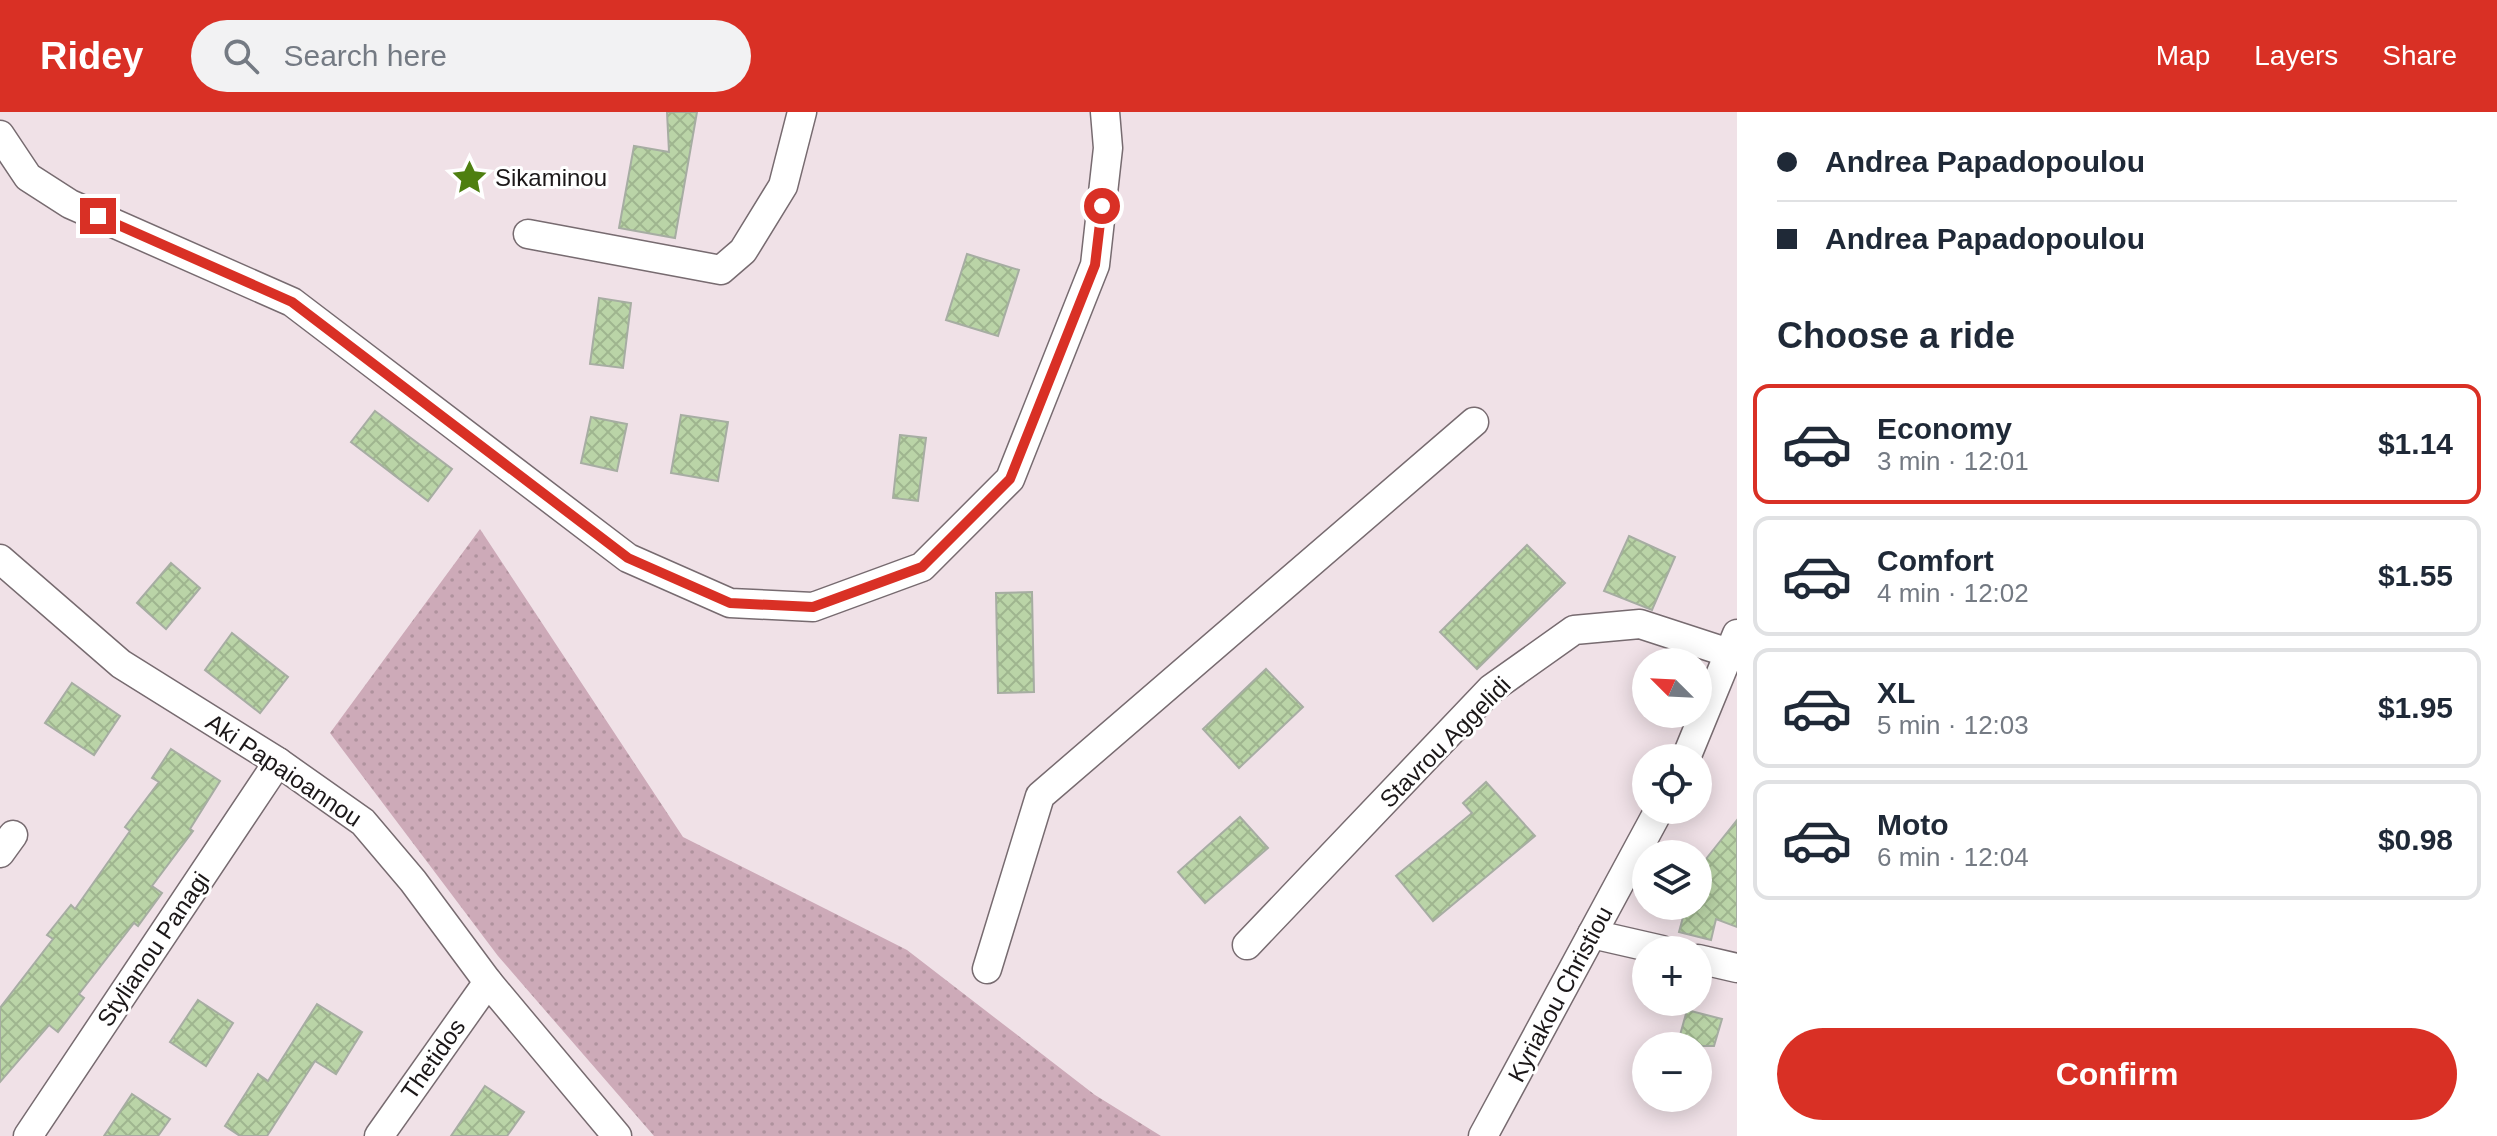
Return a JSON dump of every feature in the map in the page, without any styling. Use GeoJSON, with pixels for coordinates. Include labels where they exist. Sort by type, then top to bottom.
{"type":"FeatureCollection","features":[{"type":"Feature","properties":{"kind":"street"},"geometry":{"type":"LineString","coordinates":[[528,234],[721,270],[743,251],[783,186],[802,112]]}},
{"type":"Feature","properties":{"kind":"street"},"geometry":{"type":"LineString","coordinates":[[0,135],[28,177],[70,204],[292,302],[628,558],[730,603],[813,607],[922,567],[1010,479],[1095,265],[1108,148],[1105,112]]}},
{"type":"Feature","properties":{"kind":"street"},"geometry":{"type":"LineString","coordinates":[[987,969],[1040,796],[1474,422]]}},
{"type":"Feature","properties":{"kind":"street","name":"Aki Papaioannou"},"geometry":{"type":"LineString","coordinates":[[0,559],[121,664],[278,762],[363,822],[413,881],[488,982],[617,1136]]}},
{"type":"Feature","properties":{"kind":"street","name":"Stavrou Aggelidi"},"geometry":{"type":"LineString","coordinates":[[1247,945],[1491,689],[1574,630],[1640,624],[1733,643]]}},
{"type":"Feature","properties":{"kind":"street"},"geometry":{"type":"LineString","coordinates":[[1692,744],[1733,643]]}},
{"type":"Feature","properties":{"kind":"street","name":"Stylianou Panagi"},"geometry":{"type":"LineString","coordinates":[[28,1136],[278,762]]}},
{"type":"Feature","properties":{"kind":"street","name":"Kyriakou Christiou"},"geometry":{"type":"LineString","coordinates":[[1483,1136],[1651,824]]}},
{"type":"Feature","properties":{"kind":"street"},"geometry":{"type":"LineString","coordinates":[[1592,934],[1632,943]]}},
{"type":"Feature","properties":{"kind":"street"},"geometry":{"type":"LineString","coordinates":[[1712,962],[1737,968]]}},
{"type":"Feature","properties":{"kind":"street","name":"Thetidos"},"geometry":{"type":"LineString","coordinates":[[379,1136],[488,982]]}},
{"type":"Feature","properties":{"kind":"shaded area"},"geometry":{"type":"Polygon","coordinates":[[[480,529],[683,837],[907,950],[1095,1095],[1161,1136],[654,1136],[498,956],[330,733],[480,529]]]}},
{"type":"Feature","properties":{"kind":"building"},"geometry":{"type":"Polygon","coordinates":[[[667,112],[697,112],[675,238],[619,228],[634,146],[669,152],[667,112]]]}},
{"type":"Feature","properties":{"kind":"building"},"geometry":{"type":"Polygon","coordinates":[[[967,254],[1019,270],[998,336],[946,320],[967,254]]]}},
{"type":"Feature","properties":{"kind":"building"},"geometry":{"type":"Polygon","coordinates":[[[599,298],[631,303],[623,368],[590,364],[599,298]]]}},
{"type":"Feature","properties":{"kind":"building"},"geometry":{"type":"Polygon","coordinates":[[[375,411],[452,469],[428,501],[351,442],[375,411]]]}},
{"type":"Feature","properties":{"kind":"building"},"geometry":{"type":"Polygon","coordinates":[[[681,415],[728,422],[718,481],[671,473],[681,415]]]}},
{"type":"Feature","properties":{"kind":"building"},"geometry":{"type":"Polygon","coordinates":[[[591,417],[627,424],[617,471],[581,463],[591,417]]]}},
{"type":"Feature","properties":{"kind":"building"},"geometry":{"type":"Polygon","coordinates":[[[900,435],[926,438],[918,501],[893,498],[900,435]]]}},
{"type":"Feature","properties":{"kind":"building"},"geometry":{"type":"Polygon","coordinates":[[[1629,536],[1675,557],[1652,610],[1604,591],[1629,536]]]}},
{"type":"Feature","properties":{"kind":"building"},"geometry":{"type":"Polygon","coordinates":[[[1527,545],[1565,583],[1477,669],[1440,632],[1527,545]]]}},
{"type":"Feature","properties":{"kind":"building"},"geometry":{"type":"Polygon","coordinates":[[[171,563],[200,588],[166,629],[137,603],[171,563]]]}},
{"type":"Feature","properties":{"kind":"building"},"geometry":{"type":"Polygon","coordinates":[[[1032,592],[1034,692],[998,693],[996,593],[1032,592]]]}},
{"type":"Feature","properties":{"kind":"building"},"geometry":{"type":"Polygon","coordinates":[[[232,633],[288,677],[260,713],[205,670],[232,633]]]}},
{"type":"Feature","properties":{"kind":"building"},"geometry":{"type":"Polygon","coordinates":[[[1266,669],[1303,707],[1239,768],[1203,729],[1266,669]]]}},
{"type":"Feature","properties":{"kind":"building"},"geometry":{"type":"Polygon","coordinates":[[[72,683],[120,716],[94,755],[45,723],[72,683]]]}},
{"type":"Feature","properties":{"kind":"building"},"geometry":{"type":"Polygon","coordinates":[[[171,749],[220,781],[190,829],[193,831],[152,886],[162,893],[138,926],[134,923],[79,994],[84,998],[58,1032],[49,1025],[0,1082],[0,1008],[53,939],[47,935],[71,905],[75,909],[130,831],[125,827],[159,782],[152,778],[171,749]]]}},
{"type":"Feature","properties":{"kind":"building"},"geometry":{"type":"Polygon","coordinates":[[[1486,782],[1535,836],[1433,921],[1396,876],[1472,813],[1463,803],[1486,782]]]}},
{"type":"Feature","properties":{"kind":"building"},"geometry":{"type":"Polygon","coordinates":[[[1240,817],[1268,848],[1205,903],[1178,872],[1240,817]]]}},
{"type":"Feature","properties":{"kind":"building"},"geometry":{"type":"Polygon","coordinates":[[[1737,820],[1737,927],[1716,919],[1712,936],[1679,932],[1682,920],[1712,920],[1712,851],[1737,820]]]}},
{"type":"Feature","properties":{"kind":"building"},"geometry":{"type":"Polygon","coordinates":[[[198,1000],[233,1023],[206,1066],[170,1042],[198,1000]]]}},
{"type":"Feature","properties":{"kind":"building"},"geometry":{"type":"Polygon","coordinates":[[[317,1004],[362,1032],[336,1074],[315,1061],[267,1136],[240,1136],[225,1126],[258,1074],[268,1081],[317,1004]]]}},
{"type":"Feature","properties":{"kind":"building"},"geometry":{"type":"Polygon","coordinates":[[[1685,1016],[1722,1019],[1714,1046],[1712,1032],[1681,1032],[1685,1016]]]}},
{"type":"Feature","properties":{"kind":"building"},"geometry":{"type":"Polygon","coordinates":[[[485,1086],[524,1112],[507,1136],[451,1136],[485,1086]]]}},
{"type":"Feature","properties":{"kind":"building"},"geometry":{"type":"Polygon","coordinates":[[[132,1094],[170,1119],[158,1136],[104,1136],[132,1094]]]}},
{"type":"Feature","properties":{"kind":"place","name":"Sikaminou"},"geometry":{"type":"Point","coordinates":[469,177]}},
{"type":"Feature","properties":{"kind":"route"},"geometry":{"type":"LineString","coordinates":[[98,216],[292,302],[628,558],[730,603],[813,607],[922,567],[1010,479],[1095,265],[1102,206]]}}]}
